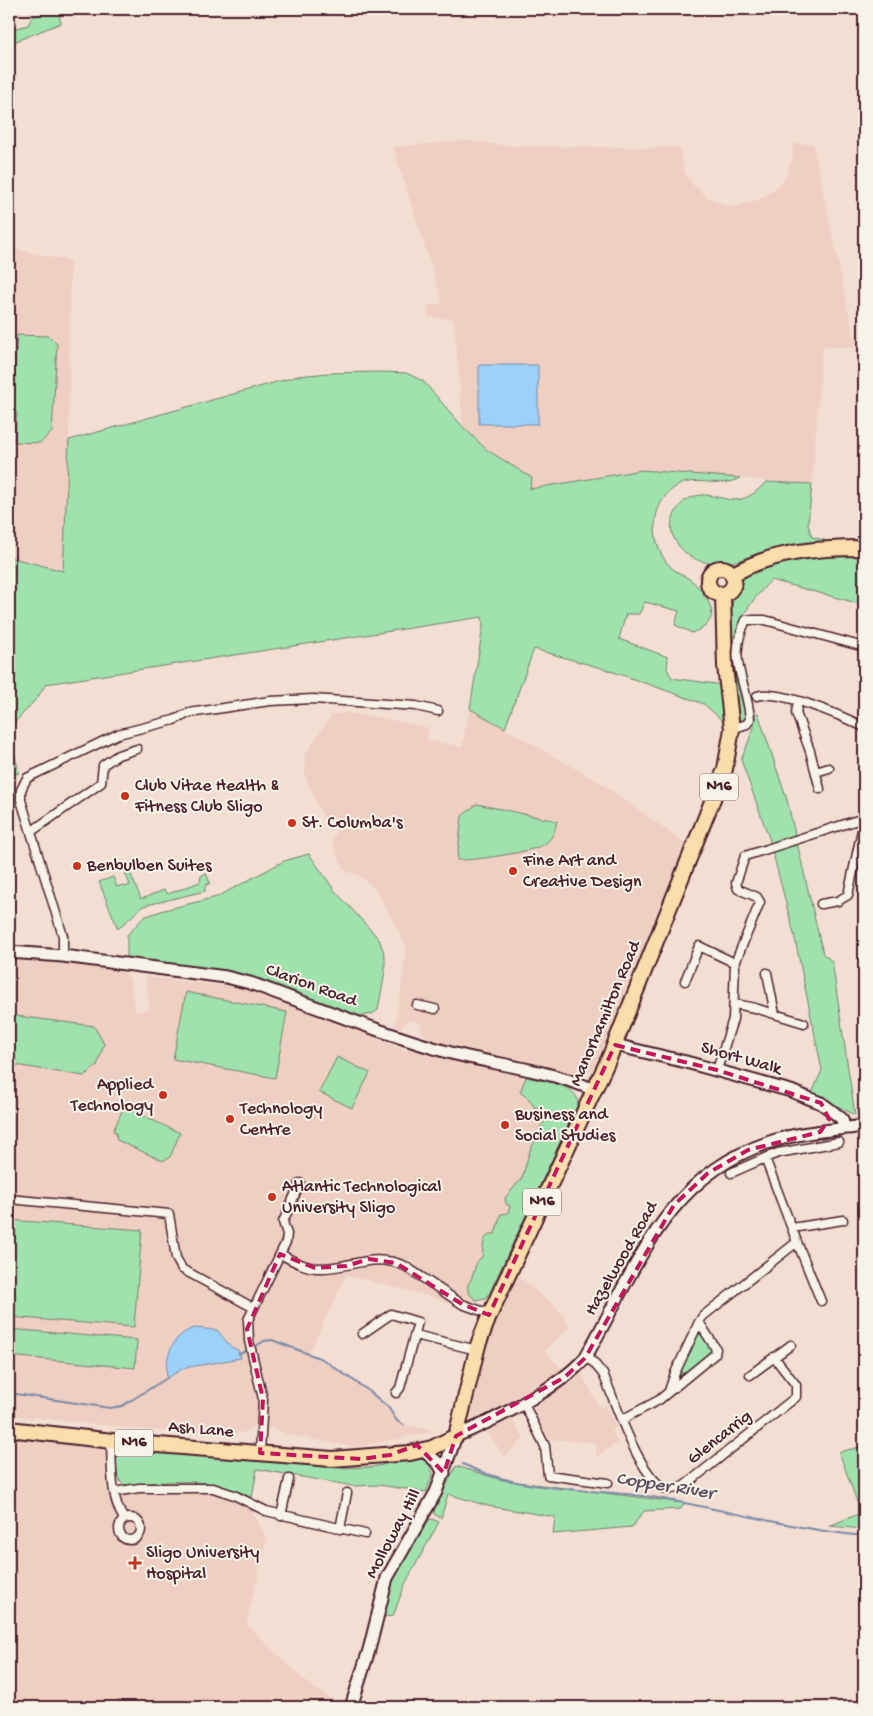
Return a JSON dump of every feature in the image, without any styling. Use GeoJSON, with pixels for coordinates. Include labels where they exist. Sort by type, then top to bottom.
{"type":"FeatureCollection","features":[{"type":"Feature","properties":{"kind":"highway"},"geometry":{"type":"LineString","coordinates":[[723,594],[715,592],[709,587],[710,575],[720,568],[727,570],[732,575],[749,566],[795,553],[820,549],[864,548]]}},
{"type":"Feature","properties":{"kind":"highway","name":"N16"},"geometry":{"type":"LineString","coordinates":[[723,594],[732,586],[732,575]]}},
{"type":"Feature","properties":{"kind":"highway","name":"Manorhamilton Road"},"geometry":{"type":"LineString","coordinates":[[456,1436],[477,1350],[490,1314],[615,1045],[725,769],[732,729],[725,666],[723,594]]}},
{"type":"Feature","properties":{"kind":"highway","name":"Ash Lane"},"geometry":{"type":"LineString","coordinates":[[9,1429],[260,1454],[332,1459],[390,1455],[423,1450],[456,1436]]}},
{"type":"Feature","properties":{"kind":"highway","name":"Ash Lane"},"geometry":{"type":"LineString","coordinates":[[390,1455],[435,1440],[442,1441]]}},
{"type":"Feature","properties":{"kind":"street"},"geometry":{"type":"LineString","coordinates":[[732,729],[740,727],[750,720],[740,677],[737,649],[746,620],[765,620],[864,647]]}},
{"type":"Feature","properties":{"kind":"street"},"geometry":{"type":"LineString","coordinates":[[756,696],[765,693],[798,701],[864,727]]}},
{"type":"Feature","properties":{"kind":"street"},"geometry":{"type":"LineString","coordinates":[[63,956],[63,936],[21,800],[21,790],[27,778],[118,734],[174,720],[189,713],[270,701],[314,699],[416,706],[438,711]]}},
{"type":"Feature","properties":{"kind":"street"},"geometry":{"type":"LineString","coordinates":[[798,701],[796,713],[820,789]]}},
{"type":"Feature","properties":{"kind":"street"},"geometry":{"type":"LineString","coordinates":[[32,831],[101,783],[103,765],[118,755],[137,750]]}},
{"type":"Feature","properties":{"kind":"street"},"geometry":{"type":"LineString","coordinates":[[816,772],[829,768]]}},
{"type":"Feature","properties":{"kind":"street"},"geometry":{"type":"LineString","coordinates":[[716,1070],[733,1019],[735,963],[760,902],[757,897],[738,889],[736,883],[745,856],[864,819],[848,895],[838,901],[820,904]]}},
{"type":"Feature","properties":{"kind":"street"},"geometry":{"type":"LineString","coordinates":[[686,981],[699,946],[735,963]]}},
{"type":"Feature","properties":{"kind":"street","name":"Clarion Road"},"geometry":{"type":"LineString","coordinates":[[9,952],[63,956],[226,977],[250,983],[409,1040],[452,1053],[523,1069],[594,1090]]}},
{"type":"Feature","properties":{"kind":"street"},"geometry":{"type":"LineString","coordinates":[[767,973],[775,1014]]}},
{"type":"Feature","properties":{"kind":"street"},"geometry":{"type":"LineString","coordinates":[[735,1004],[804,1023]]}},
{"type":"Feature","properties":{"kind":"street"},"geometry":{"type":"LineString","coordinates":[[417,1005],[435,1009]]}},
{"type":"Feature","properties":{"kind":"street","name":"Short Walk"},"geometry":{"type":"LineString","coordinates":[[615,1045],[791,1091],[821,1103],[839,1116],[844,1128]]}},
{"type":"Feature","properties":{"kind":"street"},"geometry":{"type":"LineString","coordinates":[[820,1132],[828,1126],[829,1119],[821,1103]]}},
{"type":"Feature","properties":{"kind":"street","name":"Hazelwood Road"},"geometry":{"type":"LineString","coordinates":[[456,1436],[523,1402],[565,1377],[585,1358],[658,1228],[674,1204],[690,1187],[727,1160],[769,1142],[864,1126]]}},
{"type":"Feature","properties":{"kind":"street"},"geometry":{"type":"LineString","coordinates":[[731,1173],[778,1153],[839,1142]]}},
{"type":"Feature","properties":{"kind":"street"},"geometry":{"type":"LineString","coordinates":[[765,1158],[821,1301]]}},
{"type":"Feature","properties":{"kind":"street"},"geometry":{"type":"LineString","coordinates":[[260,1454],[263,1399],[249,1341],[248,1320],[287,1238],[282,1222],[300,1183]]}},
{"type":"Feature","properties":{"kind":"street"},"geometry":{"type":"LineString","coordinates":[[9,1199],[169,1214],[176,1258],[182,1269],[254,1308]]}},
{"type":"Feature","properties":{"kind":"street"},"geometry":{"type":"LineString","coordinates":[[792,1228],[843,1220]]}},
{"type":"Feature","properties":{"kind":"street"},"geometry":{"type":"LineString","coordinates":[[669,1391],[675,1374],[703,1316],[797,1242]]}},
{"type":"Feature","properties":{"kind":"street"},"geometry":{"type":"LineString","coordinates":[[280,1254],[300,1265],[315,1268],[346,1266],[369,1259],[396,1262],[462,1304],[490,1314]]}},
{"type":"Feature","properties":{"kind":"street"},"geometry":{"type":"LineString","coordinates":[[362,1334],[391,1314],[418,1322],[400,1388],[396,1393]]}},
{"type":"Feature","properties":{"kind":"street"},"geometry":{"type":"LineString","coordinates":[[622,1419],[659,1400],[715,1354],[716,1349],[699,1322]]}},
{"type":"Feature","properties":{"kind":"street"},"geometry":{"type":"LineString","coordinates":[[415,1334],[477,1350]]}},
{"type":"Feature","properties":{"kind":"street"},"geometry":{"type":"LineString","coordinates":[[750,1374],[791,1345]]}},
{"type":"Feature","properties":{"kind":"street","name":"Glencarrig"},"geometry":{"type":"LineString","coordinates":[[585,1358],[593,1362],[603,1374],[648,1474],[662,1488],[676,1490],[684,1486],[796,1397],[796,1385],[774,1357]]}},
{"type":"Feature","properties":{"kind":"street"},"geometry":{"type":"LineString","coordinates":[[523,1402],[545,1446],[548,1475],[608,1483]]}},
{"type":"Feature","properties":{"kind":"street","name":"Molloway Hill"},"geometry":{"type":"LineString","coordinates":[[351,1707],[370,1650],[387,1578],[424,1514],[444,1473],[456,1436]]}},
{"type":"Feature","properties":{"kind":"street"},"geometry":{"type":"LineString","coordinates":[[111,1440],[114,1492],[120,1513],[124,1519]]}},
{"type":"Feature","properties":{"kind":"street"},"geometry":{"type":"LineString","coordinates":[[423,1450],[438,1464],[444,1473]]}},
{"type":"Feature","properties":{"kind":"street"},"geometry":{"type":"LineString","coordinates":[[281,1516],[289,1479]]}},
{"type":"Feature","properties":{"kind":"street"},"geometry":{"type":"LineString","coordinates":[[114,1492],[139,1488],[213,1488],[234,1495],[261,1509],[281,1516],[365,1534]]}},
{"type":"Feature","properties":{"kind":"street"},"geometry":{"type":"LineString","coordinates":[[340,1529],[347,1493]]}},
{"type":"Feature","properties":{"kind":"highlighted area"},"geometry":{"type":"Polygon","coordinates":[[[615,1045],[717,1070],[821,1103],[829,1119],[820,1132],[748,1150],[708,1173],[674,1205],[585,1358],[565,1377],[456,1436],[444,1473],[417,1445],[390,1455],[361,1459],[260,1453],[263,1399],[247,1329],[280,1254],[315,1268],[346,1266],[369,1259],[396,1263],[462,1304],[489,1315],[615,1045]]]}},
{"type":"Feature","properties":{"kind":"shaded area"},"geometry":{"type":"Polygon","coordinates":[[[466,141],[512,146],[680,148],[684,171],[693,185],[707,197],[724,205],[735,207],[760,199],[774,190],[786,177],[793,156],[793,144],[813,144],[856,347],[822,347],[812,484],[642,470],[530,489],[532,478],[487,450],[463,427],[454,319],[428,317],[427,306],[443,303],[393,147],[466,141]]]}},
{"type":"Feature","properties":{"kind":"shaded area"},"geometry":{"type":"Polygon","coordinates":[[[9,248],[70,261],[69,440],[63,571],[9,557],[9,248]]]}},
{"type":"Feature","properties":{"kind":"shaded area"},"geometry":{"type":"Polygon","coordinates":[[[470,709],[599,782],[689,846],[601,1061],[584,1077],[429,1040],[422,1032],[420,1023],[408,1020],[401,1027],[395,1026],[406,945],[377,891],[360,876],[344,870],[332,842],[337,827],[323,818],[305,776],[305,755],[332,715],[345,713],[378,717],[429,728],[426,740],[462,747],[470,709]]]}},
{"type":"Feature","properties":{"kind":"shaded area","name":"Atlantic Technological University Sligo"},"geometry":{"type":"Polygon","coordinates":[[[9,956],[109,967],[126,974],[130,979],[135,1012],[150,1009],[146,977],[245,988],[340,1021],[406,1051],[411,1049],[507,1072],[576,1095],[578,1104],[575,1111],[486,1298],[472,1302],[462,1297],[457,1307],[429,1296],[346,1275],[309,1353],[369,1391],[388,1407],[397,1421],[404,1425],[437,1431],[356,1447],[290,1435],[273,1428],[257,1426],[242,1433],[159,1431],[9,1415],[9,956]]]}},
{"type":"Feature","properties":{"kind":"shaded area"},"geometry":{"type":"Polygon","coordinates":[[[518,1276],[556,1307],[570,1326],[544,1351],[564,1371],[504,1405],[472,1419],[469,1417],[484,1350],[500,1311],[518,1276]]]}},
{"type":"Feature","properties":{"kind":"shaded area"},"geometry":{"type":"Polygon","coordinates":[[[581,1373],[600,1408],[605,1405],[616,1427],[612,1432],[618,1442],[596,1457],[597,1443],[549,1439],[533,1412],[534,1406],[581,1373]]]}},
{"type":"Feature","properties":{"kind":"shaded area"},"geometry":{"type":"Polygon","coordinates":[[[511,1418],[524,1438],[504,1457],[486,1429],[500,1421],[502,1424],[511,1418]]]}},
{"type":"Feature","properties":{"kind":"shaded area","name":"Sligo University Hospital"},"geometry":{"type":"Polygon","coordinates":[[[9,1437],[105,1446],[112,1497],[126,1494],[186,1491],[211,1492],[234,1498],[250,1508],[267,1539],[246,1624],[307,1683],[344,1707],[9,1707],[9,1437]]]}},
{"type":"Feature","properties":{"kind":"green space"},"geometry":{"type":"Polygon","coordinates":[[[58,11],[61,23],[9,44],[9,30],[28,25],[32,17],[58,11]]]}},
{"type":"Feature","properties":{"kind":"green space"},"geometry":{"type":"Polygon","coordinates":[[[17,335],[49,336],[57,344],[52,432],[40,443],[14,442],[17,413],[12,413],[17,335]]]}},
{"type":"Feature","properties":{"kind":"green space"},"geometry":{"type":"Polygon","coordinates":[[[328,373],[406,373],[423,381],[463,427],[487,450],[532,478],[530,489],[642,470],[740,478],[724,483],[698,481],[682,484],[666,495],[657,513],[655,534],[661,554],[669,566],[692,581],[708,600],[712,612],[707,625],[692,633],[675,625],[679,611],[645,602],[639,614],[626,614],[619,639],[668,657],[667,669],[672,678],[723,685],[726,724],[704,704],[608,670],[534,649],[505,728],[470,709],[483,626],[482,617],[46,684],[37,698],[9,729],[9,557],[63,571],[69,440],[298,376],[328,373]]]}},
{"type":"Feature","properties":{"kind":"green space"},"geometry":{"type":"Polygon","coordinates":[[[766,482],[812,484],[808,524],[812,537],[839,544],[796,546],[747,559],[717,563],[703,562],[690,556],[679,546],[671,525],[678,508],[683,502],[700,495],[735,500],[744,498],[754,493],[766,482]]]}},
{"type":"Feature","properties":{"kind":"green space"},"geometry":{"type":"Polygon","coordinates":[[[864,554],[864,605],[771,580],[751,603],[735,638],[734,666],[745,720],[741,722],[736,719],[730,630],[731,611],[738,586],[748,575],[762,567],[778,562],[815,556],[864,554]]]}},
{"type":"Feature","properties":{"kind":"green space"},"geometry":{"type":"Polygon","coordinates":[[[758,713],[787,800],[823,954],[832,961],[855,1115],[812,1093],[822,1070],[794,934],[769,838],[741,760],[754,728],[755,714],[758,713]]]}},
{"type":"Feature","properties":{"kind":"green space"},"geometry":{"type":"Polygon","coordinates":[[[9,729],[19,773],[9,776],[9,729]]]}},
{"type":"Feature","properties":{"kind":"green space"},"geometry":{"type":"Polygon","coordinates":[[[477,804],[557,821],[548,842],[538,847],[502,855],[457,860],[462,816],[477,804]]]}},
{"type":"Feature","properties":{"kind":"green space"},"geometry":{"type":"Polygon","coordinates":[[[309,854],[335,891],[379,939],[385,956],[385,972],[378,1010],[372,1014],[361,1016],[261,979],[229,971],[127,958],[127,935],[144,917],[217,897],[284,861],[309,854]]]}},
{"type":"Feature","properties":{"kind":"green space"},"geometry":{"type":"Polygon","coordinates":[[[129,870],[141,899],[164,890],[168,894],[200,882],[201,876],[206,873],[210,883],[205,886],[205,891],[143,906],[118,929],[99,882],[113,877],[117,887],[130,885],[125,872],[129,870]]]}},
{"type":"Feature","properties":{"kind":"green space"},"geometry":{"type":"Polygon","coordinates":[[[186,992],[287,1012],[275,1078],[173,1059],[186,992]]]}},
{"type":"Feature","properties":{"kind":"green space"},"geometry":{"type":"Polygon","coordinates":[[[9,1015],[94,1026],[104,1044],[97,1066],[84,1076],[9,1064],[9,1015]]]}},
{"type":"Feature","properties":{"kind":"green space"},"geometry":{"type":"Polygon","coordinates":[[[337,1057],[370,1073],[352,1108],[319,1092],[337,1057]]]}},
{"type":"Feature","properties":{"kind":"green space"},"geometry":{"type":"Polygon","coordinates":[[[526,1077],[566,1087],[572,1091],[578,1104],[490,1292],[486,1298],[475,1300],[468,1292],[468,1284],[477,1262],[482,1257],[484,1240],[489,1234],[495,1234],[501,1214],[508,1213],[510,1206],[506,1204],[505,1198],[522,1178],[530,1150],[539,1135],[540,1127],[547,1120],[542,1109],[534,1107],[530,1100],[520,1092],[526,1077]]]}},
{"type":"Feature","properties":{"kind":"green space"},"geometry":{"type":"Polygon","coordinates":[[[127,1108],[180,1133],[170,1157],[163,1161],[117,1140],[116,1132],[113,1131],[123,1109],[127,1108]]]}},
{"type":"Feature","properties":{"kind":"green space"},"geometry":{"type":"Polygon","coordinates":[[[9,1220],[142,1230],[134,1327],[9,1317],[9,1220]]]}},
{"type":"Feature","properties":{"kind":"green space"},"geometry":{"type":"Polygon","coordinates":[[[9,1329],[137,1340],[135,1368],[9,1356],[9,1329]]]}},
{"type":"Feature","properties":{"kind":"green space"},"geometry":{"type":"Polygon","coordinates":[[[700,1334],[711,1346],[712,1350],[684,1375],[680,1375],[696,1335],[700,1334]]]}},
{"type":"Feature","properties":{"kind":"green space"},"geometry":{"type":"Polygon","coordinates":[[[864,1446],[864,1529],[829,1526],[861,1513],[839,1452],[864,1446]]]}},
{"type":"Feature","properties":{"kind":"green space"},"geometry":{"type":"Polygon","coordinates":[[[122,1449],[338,1468],[373,1467],[413,1458],[424,1460],[430,1466],[433,1474],[426,1492],[379,1485],[353,1486],[257,1469],[252,1498],[237,1491],[205,1483],[173,1482],[124,1485],[117,1475],[116,1466],[116,1453],[122,1449]]]}},
{"type":"Feature","properties":{"kind":"green space"},"geometry":{"type":"Polygon","coordinates":[[[456,1466],[502,1480],[684,1503],[681,1509],[644,1511],[632,1527],[553,1534],[555,1517],[488,1506],[448,1494],[441,1518],[434,1514],[434,1510],[456,1466]]]}},
{"type":"Feature","properties":{"kind":"green space"},"geometry":{"type":"Polygon","coordinates":[[[432,1519],[439,1522],[405,1584],[393,1616],[382,1617],[391,1580],[429,1520],[432,1519]]]}},
{"type":"Feature","properties":{"kind":"water"},"geometry":{"type":"Polygon","coordinates":[[[479,365],[538,365],[538,424],[479,424],[479,365]]]}},
{"type":"Feature","properties":{"kind":"water"},"geometry":{"type":"Polygon","coordinates":[[[195,1328],[217,1330],[231,1347],[238,1350],[241,1358],[184,1368],[167,1378],[167,1362],[172,1347],[181,1335],[195,1328]]]}},
{"type":"Feature","properties":{"kind":"waterway","name":"Copper River"},"geometry":{"type":"LineString","coordinates":[[253,1348],[264,1341],[272,1340],[322,1359],[369,1391],[388,1407],[397,1421],[404,1425]]}},
{"type":"Feature","properties":{"kind":"waterway","name":"Copper River"},"geometry":{"type":"LineString","coordinates":[[239,1354],[249,1350]]}},
{"type":"Feature","properties":{"kind":"waterway","name":"Copper River"},"geometry":{"type":"LineString","coordinates":[[9,1393],[110,1408],[122,1406],[167,1378]]}},
{"type":"Feature","properties":{"kind":"waterway","name":"Copper River"},"geometry":{"type":"LineString","coordinates":[[463,1464],[485,1473],[532,1485],[652,1497],[811,1529],[864,1536]]}},
{"type":"Feature","properties":{"kind":"place","name":"Club Vitae Health & Fitness Club Sligo"},"geometry":{"type":"Point","coordinates":[125,796]}},
{"type":"Feature","properties":{"kind":"place","name":"St. Columba's"},"geometry":{"type":"Point","coordinates":[292,823]}},
{"type":"Feature","properties":{"kind":"place","name":"Benbulben Suites"},"geometry":{"type":"Point","coordinates":[77,866]}},
{"type":"Feature","properties":{"kind":"place","name":"Fine Art and Creative Design"},"geometry":{"type":"Point","coordinates":[513,871]}},
{"type":"Feature","properties":{"kind":"place","name":"Applied Technology"},"geometry":{"type":"Point","coordinates":[163,1095]}},
{"type":"Feature","properties":{"kind":"place","name":"Technology Centre"},"geometry":{"type":"Point","coordinates":[230,1119]}},
{"type":"Feature","properties":{"kind":"place","name":"Business and Social Studies"},"geometry":{"type":"Point","coordinates":[505,1125]}},
{"type":"Feature","properties":{"kind":"place","name":"Atlantic Technological University Sligo"},"geometry":{"type":"Point","coordinates":[272,1197]}},
{"type":"Feature","properties":{"kind":"place","name":"Sligo University Hospital"},"geometry":{"type":"Point","coordinates":[135,1563]}}]}
